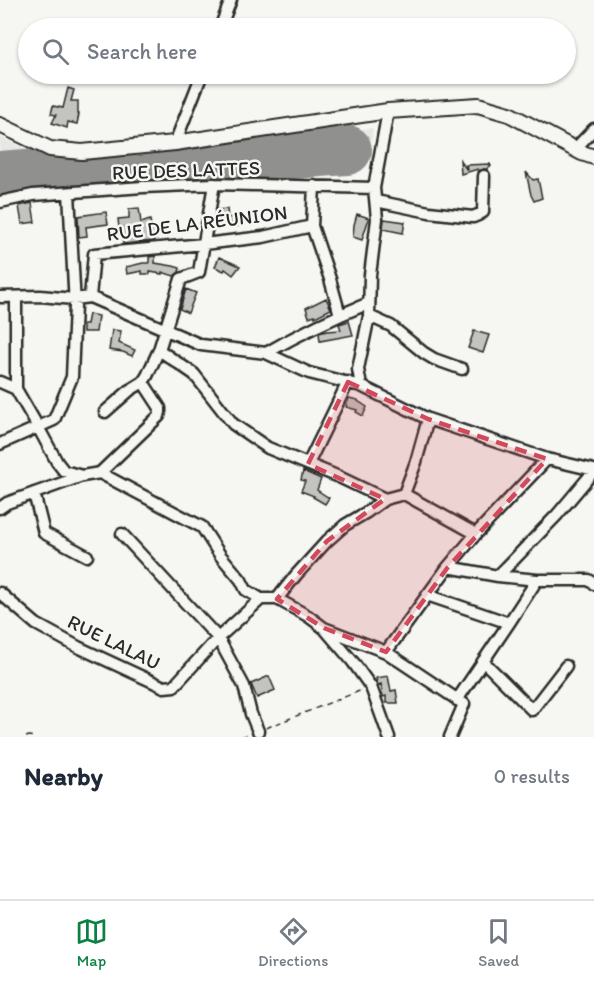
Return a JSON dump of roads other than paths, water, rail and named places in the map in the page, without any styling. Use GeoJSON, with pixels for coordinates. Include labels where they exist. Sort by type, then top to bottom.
{"type":"FeatureCollection","features":[{"type":"Feature","properties":{"kind":"main road"},"geometry":{"type":"LineString","coordinates":[[0,125],[50,149],[82,152],[175,143],[388,111],[478,105],[509,114],[594,157]]}},
{"type":"Feature","properties":{"kind":"street"},"geometry":{"type":"LineString","coordinates":[[224,18],[231,0]]}},
{"type":"Feature","properties":{"kind":"street"},"geometry":{"type":"LineString","coordinates":[[175,143],[198,84]]}},
{"type":"Feature","properties":{"kind":"street"},"geometry":{"type":"LineString","coordinates":[[362,386],[358,369],[369,316],[370,275],[377,219],[374,188],[388,111]]}},
{"type":"Feature","properties":{"kind":"street"},"geometry":{"type":"LineString","coordinates":[[575,148],[594,129]]}},
{"type":"Feature","properties":{"kind":"street"},"geometry":{"type":"LineString","coordinates":[[376,201],[429,212],[472,217],[483,212],[484,176]]}},
{"type":"Feature","properties":{"kind":"street"},"geometry":{"type":"LineString","coordinates":[[105,412],[143,382],[159,350],[181,279],[199,272],[214,184]]}},
{"type":"Feature","properties":{"kind":"street","name":"RUE DES LATTES"},"geometry":{"type":"LineString","coordinates":[[0,202],[33,195],[214,184],[374,188]]}},
{"type":"Feature","properties":{"kind":"street"},"geometry":{"type":"LineString","coordinates":[[314,186],[312,226],[340,315]]}},
{"type":"Feature","properties":{"kind":"street"},"geometry":{"type":"LineString","coordinates":[[0,444],[54,420],[72,377],[74,299],[69,193]]}},
{"type":"Feature","properties":{"kind":"street","name":"RUE DE LA RÉUNION"},"geometry":{"type":"LineString","coordinates":[[90,297],[93,254],[263,237],[312,226]]}},
{"type":"Feature","properties":{"kind":"street"},"geometry":{"type":"LineString","coordinates":[[0,297],[40,296],[74,299],[90,297],[201,345],[266,353],[309,373],[362,386],[428,419],[547,459],[594,471],[557,515],[498,576]]}},
{"type":"Feature","properties":{"kind":"street"},"geometry":{"type":"LineString","coordinates":[[16,297],[16,389],[57,462],[64,471],[82,476]]}},
{"type":"Feature","properties":{"kind":"street"},"geometry":{"type":"LineString","coordinates":[[266,353],[290,339],[369,303]]}},
{"type":"Feature","properties":{"kind":"street"},"geometry":{"type":"LineString","coordinates":[[369,316],[402,333],[434,359],[462,369]]}},
{"type":"Feature","properties":{"kind":"street"},"geometry":{"type":"LineString","coordinates":[[159,350],[194,374],[233,424],[268,448],[385,499]]}},
{"type":"Feature","properties":{"kind":"street"},"geometry":{"type":"LineString","coordinates":[[0,382],[16,389]]}},
{"type":"Feature","properties":{"kind":"street"},"geometry":{"type":"LineString","coordinates":[[0,508],[7,503],[82,476],[100,473],[159,416],[160,408],[143,382]]}},
{"type":"Feature","properties":{"kind":"street"},"geometry":{"type":"LineString","coordinates":[[308,464],[348,382]]}},
{"type":"Feature","properties":{"kind":"street"},"geometry":{"type":"LineString","coordinates":[[404,494],[428,419]]}},
{"type":"Feature","properties":{"kind":"street"},"geometry":{"type":"LineString","coordinates":[[386,652],[448,567],[547,459]]}},
{"type":"Feature","properties":{"kind":"street"},"geometry":{"type":"LineString","coordinates":[[100,473],[202,527],[246,590],[261,599],[277,599],[308,616],[324,628],[371,687],[389,737]]}},
{"type":"Feature","properties":{"kind":"street"},"geometry":{"type":"LineString","coordinates":[[34,493],[44,533],[87,556]]}},
{"type":"Feature","properties":{"kind":"street"},"geometry":{"type":"LineString","coordinates":[[277,599],[327,541],[345,525],[385,499],[404,494],[476,534]]}},
{"type":"Feature","properties":{"kind":"street"},"geometry":{"type":"LineString","coordinates":[[122,534],[218,638],[244,687],[258,731]]}},
{"type":"Feature","properties":{"kind":"street"},"geometry":{"type":"LineString","coordinates":[[448,567],[537,580],[592,578]]}},
{"type":"Feature","properties":{"kind":"street"},"geometry":{"type":"LineString","coordinates":[[456,700],[537,580]]}},
{"type":"Feature","properties":{"kind":"street","name":"RUE LALAU"},"geometry":{"type":"LineString","coordinates":[[0,592],[36,624],[78,647],[164,687],[174,686],[218,638],[261,599]]}},
{"type":"Feature","properties":{"kind":"street"},"geometry":{"type":"LineString","coordinates":[[427,595],[509,623]]}},
{"type":"Feature","properties":{"kind":"street"},"geometry":{"type":"LineString","coordinates":[[324,628],[386,652],[464,704],[450,737]]}},
{"type":"Feature","properties":{"kind":"street"},"geometry":{"type":"LineString","coordinates":[[483,661],[532,710],[566,666]]}}]}
